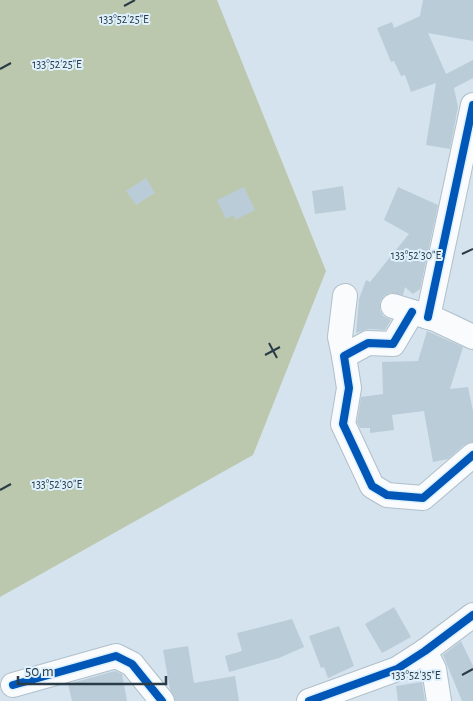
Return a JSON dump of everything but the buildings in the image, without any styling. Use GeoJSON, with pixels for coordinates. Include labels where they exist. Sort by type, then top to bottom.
{"type":"FeatureCollection","features":[{"type":"Feature","properties":{"kind":"street"},"geometry":{"type":"LineString","coordinates":[[344,356],[368,343],[394,344],[411,312],[473,105]]}},
{"type":"Feature","properties":{"kind":"street"},"geometry":{"type":"LineString","coordinates":[[345,296],[340,337],[349,388],[343,424],[372,486],[387,496],[423,498],[473,455]]}},
{"type":"Feature","properties":{"kind":"street"},"geometry":{"type":"LineString","coordinates":[[411,312],[473,337]]}},
{"type":"Feature","properties":{"kind":"street"},"geometry":{"type":"LineString","coordinates":[[309,701],[398,669],[473,615]]}},
{"type":"Feature","properties":{"kind":"street"},"geometry":{"type":"LineString","coordinates":[[425,651],[434,669],[439,701]]}},
{"type":"Feature","properties":{"kind":"street"},"geometry":{"type":"LineString","coordinates":[[13,684],[116,656],[132,664],[162,701]]}},
{"type":"Feature","properties":{"kind":"green space"},"geometry":{"type":"Polygon","coordinates":[[[0,0],[217,0],[326,271],[253,455],[0,597],[0,0]]]}},
{"type":"Feature","properties":{"kind":"cycle path"},"geometry":{"type":"LineString","coordinates":[[428,317],[473,105]]}},
{"type":"Feature","properties":{"kind":"cycle path"},"geometry":{"type":"LineString","coordinates":[[412,312],[393,344],[368,343],[344,356],[349,388],[343,424],[372,486],[387,495],[423,498],[473,455]]}},
{"type":"Feature","properties":{"kind":"cycle path"},"geometry":{"type":"LineString","coordinates":[[309,701],[397,669],[425,651],[473,615]]}},
{"type":"Feature","properties":{"kind":"cycle path"},"geometry":{"type":"LineString","coordinates":[[13,685],[116,656],[132,664],[162,701]]}}]}
